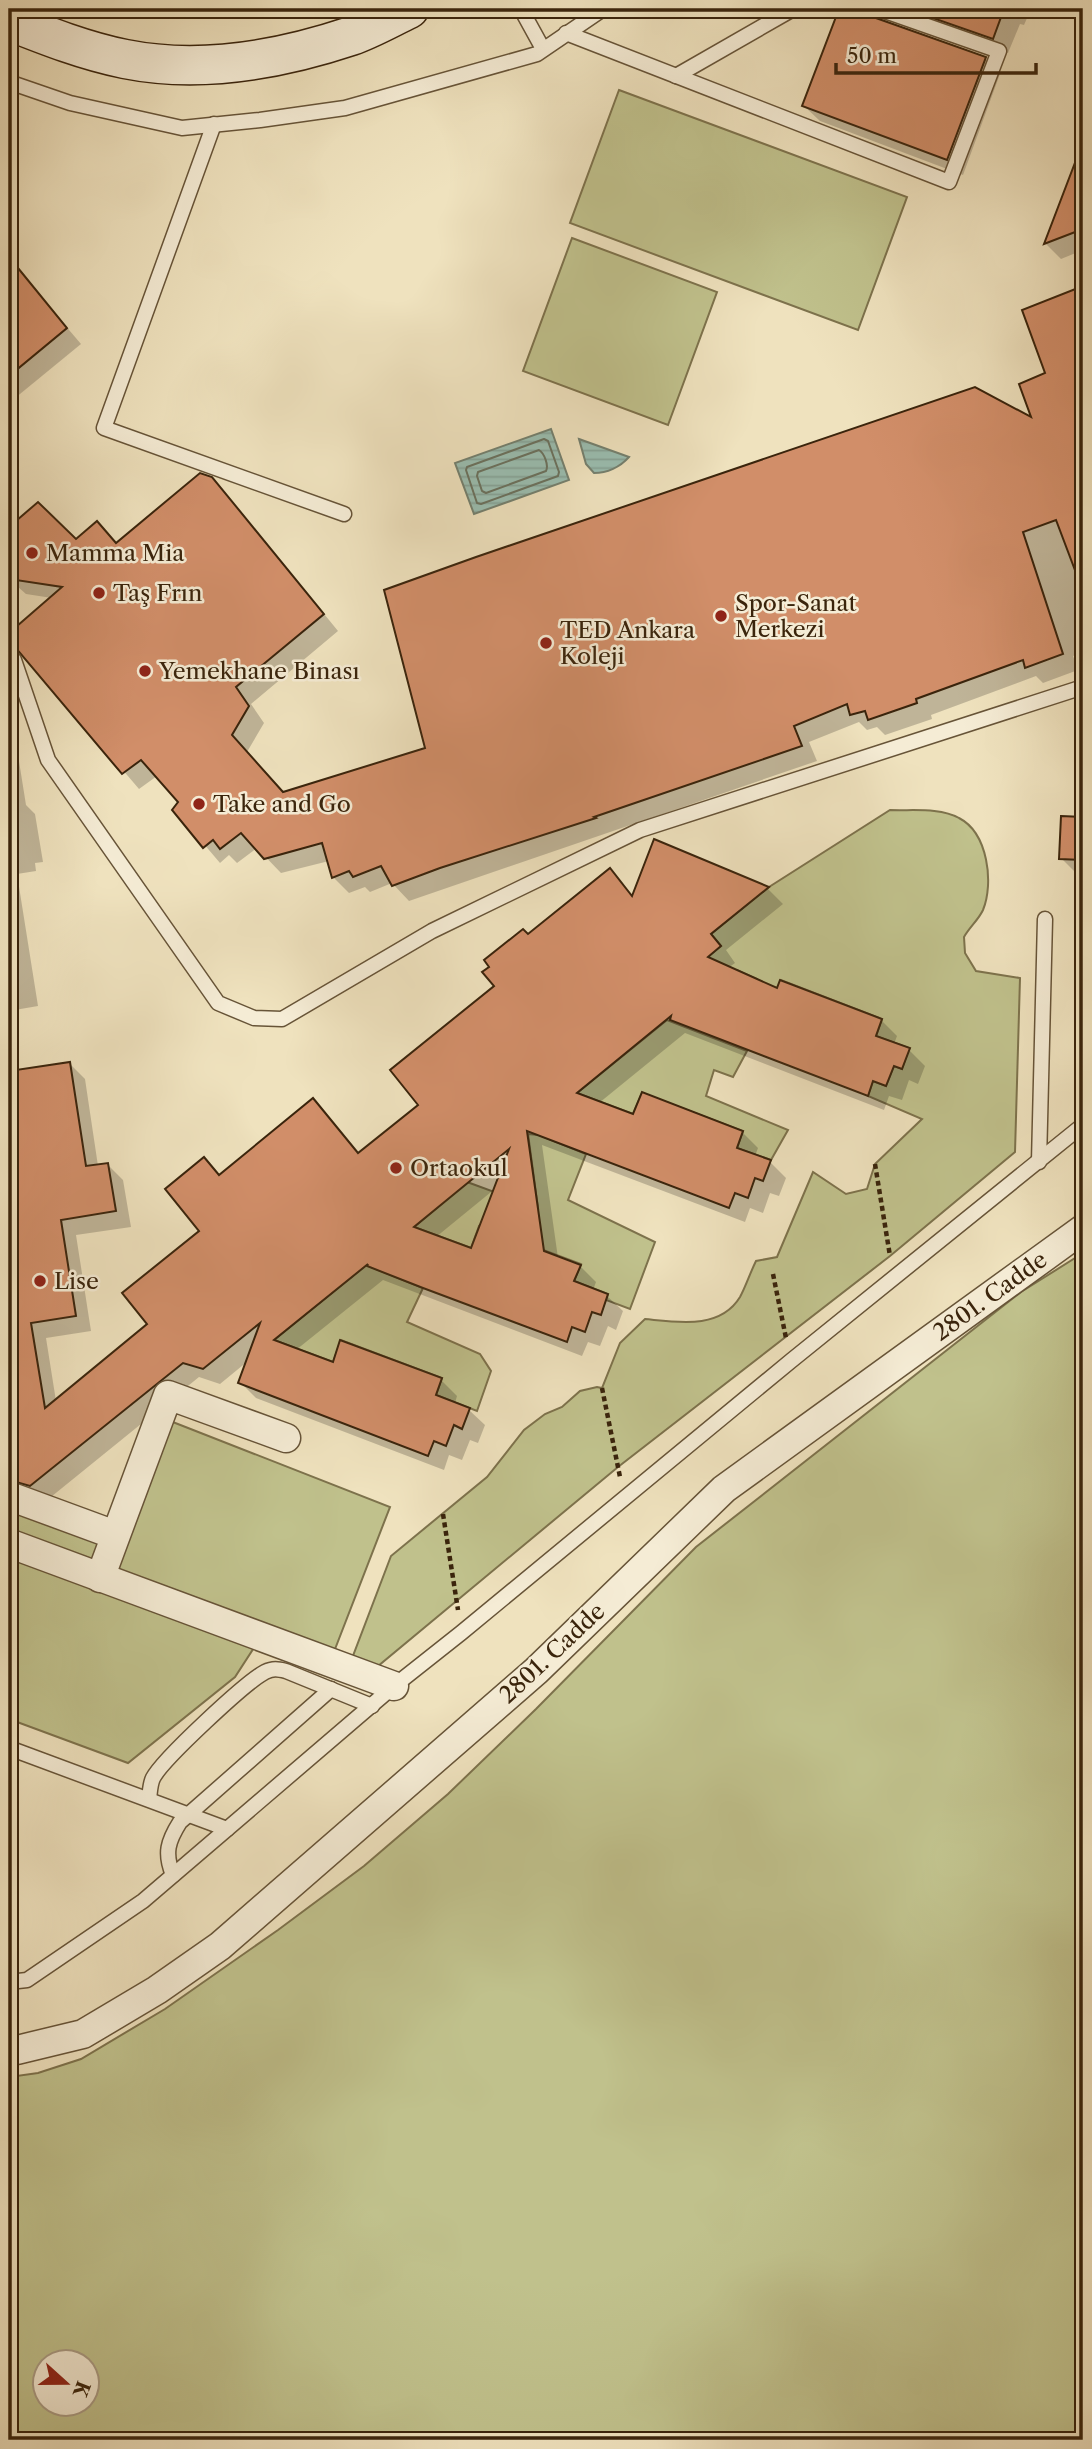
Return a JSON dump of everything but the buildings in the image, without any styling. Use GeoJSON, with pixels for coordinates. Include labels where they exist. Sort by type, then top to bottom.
{"type":"FeatureCollection","features":[{"type":"Feature","properties":{"kind":"street"},"geometry":{"type":"LineString","coordinates":[[9,21],[73,46],[126,60],[185,66],[256,61],[352,36],[409,9]]}},
{"type":"Feature","properties":{"kind":"street","name":"2801. Cadde"},"geometry":{"type":"LineString","coordinates":[[9,2050],[83,2034],[157,1990],[220,1946],[536,1671],[724,1489],[1083,1229]]}},
{"type":"Feature","properties":{"kind":"street"},"geometry":{"type":"LineString","coordinates":[[100,1578],[168,1395],[286,1438]]}},
{"type":"Feature","properties":{"kind":"street"},"geometry":{"type":"LineString","coordinates":[[115,1535],[18,1499],[11,1537],[100,1578],[394,1686]]}},
{"type":"Feature","properties":{"kind":"lane"},"geometry":{"type":"LineString","coordinates":[[521,9],[543,49]]}},
{"type":"Feature","properties":{"kind":"lane"},"geometry":{"type":"LineString","coordinates":[[9,82],[70,103],[182,128],[346,108],[537,54],[601,9]]}},
{"type":"Feature","properties":{"kind":"lane"},"geometry":{"type":"LineString","coordinates":[[676,76],[793,9]]}},
{"type":"Feature","properties":{"kind":"lane"},"geometry":{"type":"LineString","coordinates":[[566,33],[949,182],[999,51],[879,9]]}},
{"type":"Feature","properties":{"kind":"lane"},"geometry":{"type":"LineString","coordinates":[[214,124],[104,428],[344,514]]}},
{"type":"Feature","properties":{"kind":"lane"},"geometry":{"type":"LineString","coordinates":[[9,653],[15,660],[48,760],[218,1003],[254,1018],[282,1020],[432,932],[640,830],[1083,687]]}},
{"type":"Feature","properties":{"kind":"lane"},"geometry":{"type":"LineString","coordinates":[[1039,1162],[1045,919]]}},
{"type":"Feature","properties":{"kind":"lane"},"geometry":{"type":"LineString","coordinates":[[9,1982],[27,1980],[143,1901],[394,1686],[1083,1125]]}},
{"type":"Feature","properties":{"kind":"lane"},"geometry":{"type":"LineString","coordinates":[[149,1799],[152,1780],[160,1767],[217,1712],[264,1673],[276,1668],[372,1706]]}},
{"type":"Feature","properties":{"kind":"lane"},"geometry":{"type":"LineString","coordinates":[[173,1875],[167,1861],[167,1850],[170,1838],[180,1822],[331,1689]]}},
{"type":"Feature","properties":{"kind":"lane"},"geometry":{"type":"LineString","coordinates":[[9,1748],[228,1829]]}},
{"type":"Feature","properties":{"kind":"path"},"geometry":{"type":"LineString","coordinates":[[875,1164],[893,1280]]}},
{"type":"Feature","properties":{"kind":"path"},"geometry":{"type":"LineString","coordinates":[[773,1274],[792,1360]]}},
{"type":"Feature","properties":{"kind":"path"},"geometry":{"type":"LineString","coordinates":[[1076,1345],[1083,1350]]}},
{"type":"Feature","properties":{"kind":"path"},"geometry":{"type":"LineString","coordinates":[[601,1388],[625,1498]]}},
{"type":"Feature","properties":{"kind":"path"},"geometry":{"type":"LineString","coordinates":[[443,1514],[461,1633]]}},
{"type":"Feature","properties":{"kind":"green space"},"geometry":{"type":"Polygon","coordinates":[[[619,90],[907,197],[858,330],[570,223],[619,90]]]}},
{"type":"Feature","properties":{"kind":"green space"},"geometry":{"type":"Polygon","coordinates":[[[572,238],[717,292],[668,425],[523,371],[572,238]]]}},
{"type":"Feature","properties":{"kind":"green space"},"geometry":{"type":"Polygon","coordinates":[[[890,810],[934,811],[959,818],[977,835],[982,847],[988,873],[986,899],[983,910],[964,937],[965,953],[976,971],[1020,978],[1015,1152],[890,1256],[618,1467],[366,1676],[348,1669],[391,1556],[487,1477],[524,1430],[545,1414],[562,1407],[580,1391],[602,1388],[620,1343],[645,1319],[697,1322],[721,1315],[731,1308],[740,1297],[756,1261],[777,1257],[813,1172],[846,1194],[867,1189],[875,1164],[922,1119],[868,1096],[873,1081],[886,1086],[894,1066],[902,1069],[909,1048],[876,1036],[882,1019],[781,980],[772,1002],[757,979],[737,970],[720,977],[700,963],[721,946],[711,934],[769,887],[890,810]]]}},
{"type":"Feature","properties":{"kind":"green space"},"geometry":{"type":"Polygon","coordinates":[[[667,1020],[747,1051],[733,1077],[714,1070],[706,1096],[788,1130],[771,1160],[737,1148],[743,1131],[642,1093],[633,1114],[577,1093],[667,1020]]]}},
{"type":"Feature","properties":{"kind":"green space"},"geometry":{"type":"Polygon","coordinates":[[[528,1134],[539,1135],[586,1154],[568,1200],[655,1242],[630,1309],[606,1300],[608,1294],[574,1281],[581,1264],[479,1226],[471,1248],[414,1227],[467,1182],[538,1208],[528,1134]]]}},
{"type":"Feature","properties":{"kind":"green space"},"geometry":{"type":"Polygon","coordinates":[[[1083,1253],[1083,2440],[9,2440],[9,2077],[38,2073],[81,2059],[165,2009],[364,1866],[448,1794],[696,1547],[1021,1292],[1083,1253]]]}},
{"type":"Feature","properties":{"kind":"green space"},"geometry":{"type":"Polygon","coordinates":[[[366,1265],[423,1288],[407,1322],[480,1354],[491,1371],[477,1411],[436,1395],[442,1378],[341,1340],[333,1362],[274,1340],[366,1265]]]}},
{"type":"Feature","properties":{"kind":"green space"},"geometry":{"type":"Polygon","coordinates":[[[160,1417],[390,1507],[330,1662],[261,1637],[235,1677],[128,1763],[9,1719],[9,1496],[115,1535],[160,1417]]]}},
{"type":"Feature","properties":{"kind":"water"},"geometry":{"type":"Polygon","coordinates":[[[551,429],[569,480],[474,514],[455,463],[551,429]]]}},
{"type":"Feature","properties":{"kind":"water"},"geometry":{"type":"Polygon","coordinates":[[[579,439],[629,457],[613,469],[594,473],[586,464],[579,439]]]}},
{"type":"Feature","properties":{"kind":"place","name":"Mamma Mia"},"geometry":{"type":"Point","coordinates":[32,553]}},
{"type":"Feature","properties":{"kind":"place","name":"Taş Frın"},"geometry":{"type":"Point","coordinates":[99,593]}},
{"type":"Feature","properties":{"kind":"place","name":"Spor-Sanat Merkezi"},"geometry":{"type":"Point","coordinates":[721,616]}},
{"type":"Feature","properties":{"kind":"place","name":"TED Ankara Koleji"},"geometry":{"type":"Point","coordinates":[546,643]}},
{"type":"Feature","properties":{"kind":"place","name":"Yemekhane Binası"},"geometry":{"type":"Point","coordinates":[145,671]}},
{"type":"Feature","properties":{"kind":"place","name":"Take and Go"},"geometry":{"type":"Point","coordinates":[199,804]}},
{"type":"Feature","properties":{"kind":"place","name":"Ortaokul"},"geometry":{"type":"Point","coordinates":[396,1168]}},
{"type":"Feature","properties":{"kind":"place","name":"Lise"},"geometry":{"type":"Point","coordinates":[40,1281]}}]}
